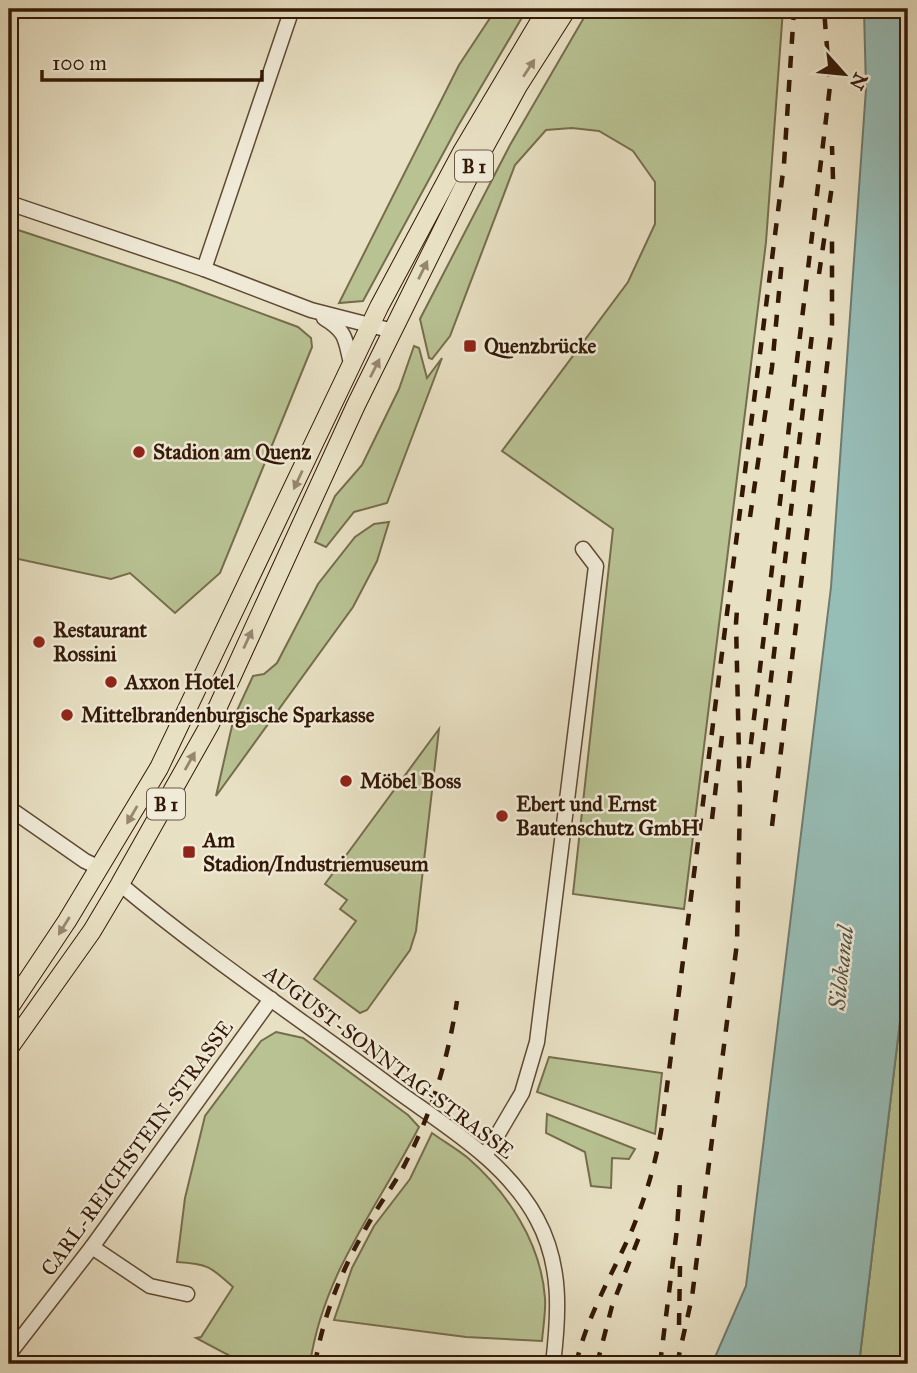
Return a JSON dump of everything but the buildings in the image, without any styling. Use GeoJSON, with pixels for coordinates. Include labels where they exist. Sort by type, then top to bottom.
{"type":"FeatureCollection","features":[{"type":"Feature","properties":{"kind":"main road","name":"B 1"},"geometry":{"type":"LineString","coordinates":[[9,1008],[100,868],[159,768],[351,363],[463,150],[547,9]]}},
{"type":"Feature","properties":{"kind":"main road","name":"B 1"},"geometry":{"type":"LineString","coordinates":[[9,1048],[92,931],[210,724],[356,405],[474,166],[518,86],[567,9]]}},
{"type":"Feature","properties":{"kind":"main road"},"geometry":{"type":"LineString","coordinates":[[100,868],[120,884]]}},
{"type":"Feature","properties":{"kind":"street"},"geometry":{"type":"LineString","coordinates":[[204,269],[292,9]]}},
{"type":"Feature","properties":{"kind":"street"},"geometry":{"type":"LineString","coordinates":[[9,203],[204,269],[311,310],[393,331]]}},
{"type":"Feature","properties":{"kind":"street"},"geometry":{"type":"LineString","coordinates":[[311,310],[339,327],[351,363]]}},
{"type":"Feature","properties":{"kind":"street"},"geometry":{"type":"LineString","coordinates":[[485,1156],[522,1093],[537,1042],[596,566],[583,549]]}},
{"type":"Feature","properties":{"kind":"street"},"geometry":{"type":"LineString","coordinates":[[9,808],[85,861],[100,868]]}},
{"type":"Feature","properties":{"kind":"street","name":"AUGUST-SONNTAG-STRASSE"},"geometry":{"type":"LineString","coordinates":[[120,884],[485,1156],[524,1197],[538,1220],[553,1258],[558,1302],[553,1364]]}},
{"type":"Feature","properties":{"kind":"street","name":"CARL-REICHSTEIN-STRASSE"},"geometry":{"type":"LineString","coordinates":[[9,1354],[92,1247],[271,999]]}},
{"type":"Feature","properties":{"kind":"street"},"geometry":{"type":"LineString","coordinates":[[92,1247],[149,1286],[187,1294]]}},
{"type":"Feature","properties":{"kind":"green space"},"geometry":{"type":"Polygon","coordinates":[[[496,9],[527,9],[458,126],[363,301],[339,303],[459,65],[496,9]]]}},
{"type":"Feature","properties":{"kind":"green space"},"geometry":{"type":"Polygon","coordinates":[[[589,9],[783,9],[766,242],[684,909],[573,894],[613,529],[502,451],[628,282],[655,224],[655,182],[633,151],[599,131],[572,128],[546,130],[515,165],[450,336],[432,359],[429,358],[420,319],[510,145],[589,9]]]}},
{"type":"Feature","properties":{"kind":"green space","name":"Stadion am Quenz"},"geometry":{"type":"Polygon","coordinates":[[[9,227],[176,282],[298,327],[311,338],[312,347],[220,573],[175,613],[130,573],[111,579],[9,557],[9,227]]]}},
{"type":"Feature","properties":{"kind":"green space"},"geometry":{"type":"Polygon","coordinates":[[[414,346],[419,348],[427,378],[442,358],[387,503],[354,512],[326,547],[315,542],[335,496],[362,465],[399,389],[414,346]]]}},
{"type":"Feature","properties":{"kind":"green space"},"geometry":{"type":"Polygon","coordinates":[[[389,522],[377,561],[353,607],[216,796],[234,717],[253,676],[264,674],[277,663],[318,584],[355,537],[374,524],[389,522]]]}},
{"type":"Feature","properties":{"kind":"green space"},"geometry":{"type":"Polygon","coordinates":[[[439,729],[416,931],[410,950],[367,1010],[360,1013],[314,979],[356,921],[340,909],[347,900],[325,884],[439,729]]]}},
{"type":"Feature","properties":{"kind":"green space"},"geometry":{"type":"Polygon","coordinates":[[[908,954],[908,1364],[859,1364],[908,954]]]}},
{"type":"Feature","properties":{"kind":"green space"},"geometry":{"type":"Polygon","coordinates":[[[276,1032],[303,1038],[408,1115],[419,1127],[339,1270],[317,1331],[310,1364],[245,1364],[196,1338],[201,1337],[233,1287],[208,1267],[177,1262],[185,1198],[205,1116],[261,1041],[276,1032]]]}},
{"type":"Feature","properties":{"kind":"green space"},"geometry":{"type":"Polygon","coordinates":[[[549,1057],[662,1073],[655,1134],[537,1092],[549,1057]]]}},
{"type":"Feature","properties":{"kind":"green space"},"geometry":{"type":"Polygon","coordinates":[[[547,1114],[635,1149],[629,1159],[612,1158],[611,1188],[591,1186],[585,1152],[546,1133],[547,1114]]]}},
{"type":"Feature","properties":{"kind":"green space"},"geometry":{"type":"Polygon","coordinates":[[[432,1133],[483,1172],[520,1220],[537,1258],[542,1278],[545,1303],[542,1341],[466,1337],[334,1320],[352,1268],[374,1226],[410,1179],[432,1133]]]}},
{"type":"Feature","properties":{"kind":"water","name":"Silokanal"},"geometry":{"type":"Polygon","coordinates":[[[864,9],[908,9],[908,954],[859,1364],[712,1364],[746,1286],[831,587],[866,89],[864,9]]]}},
{"type":"Feature","properties":{"kind":"railway"},"geometry":{"type":"LineString","coordinates":[[576,1364],[593,1312],[642,1204],[654,1166],[662,1126],[784,164],[794,9]]}},
{"type":"Feature","properties":{"kind":"railway"},"geometry":{"type":"LineString","coordinates":[[748,768],[830,86],[824,9]]}},
{"type":"Feature","properties":{"kind":"railway"},"geometry":{"type":"LineString","coordinates":[[819,274],[833,179],[832,146]]}},
{"type":"Feature","properties":{"kind":"railway"},"geometry":{"type":"LineString","coordinates":[[772,826],[832,324],[832,235]]}},
{"type":"Feature","properties":{"kind":"railway"},"geometry":{"type":"LineString","coordinates":[[750,517],[772,367],[782,260]]}},
{"type":"Feature","properties":{"kind":"railway"},"geometry":{"type":"LineString","coordinates":[[762,754],[813,326]]}},
{"type":"Feature","properties":{"kind":"railway"},"geometry":{"type":"LineString","coordinates":[[677,1364],[692,1297],[737,943],[740,800],[737,610]]}},
{"type":"Feature","properties":{"kind":"railway"},"geometry":{"type":"LineString","coordinates":[[712,819],[722,736]]}},
{"type":"Feature","properties":{"kind":"railway"},"geometry":{"type":"LineString","coordinates":[[315,1364],[324,1325],[345,1269],[363,1233],[402,1169],[432,1103],[449,1043],[457,1001]]}},
{"type":"Feature","properties":{"kind":"railway"},"geometry":{"type":"LineString","coordinates":[[660,1364],[677,1229],[680,1182]]}},
{"type":"Feature","properties":{"kind":"railway"},"geometry":{"type":"LineString","coordinates":[[597,1364],[612,1306],[641,1232]]}},
{"type":"Feature","properties":{"kind":"railway"},"geometry":{"type":"LineString","coordinates":[[679,1325],[680,1266]]}},
{"type":"Feature","properties":{"kind":"place","name":"Quenzbrücke"},"geometry":{"type":"Point","coordinates":[470,346]}},
{"type":"Feature","properties":{"kind":"place","name":"Stadion am Quenz"},"geometry":{"type":"Point","coordinates":[139,452]}},
{"type":"Feature","properties":{"kind":"place","name":"Restaurant Rossini"},"geometry":{"type":"Point","coordinates":[39,642]}},
{"type":"Feature","properties":{"kind":"place","name":"Axxon Hotel"},"geometry":{"type":"Point","coordinates":[111,682]}},
{"type":"Feature","properties":{"kind":"place","name":"Mittelbrandenburgische Sparkasse"},"geometry":{"type":"Point","coordinates":[67,715]}},
{"type":"Feature","properties":{"kind":"place","name":"Möbel Boss"},"geometry":{"type":"Point","coordinates":[346,781]}},
{"type":"Feature","properties":{"kind":"place","name":"Ebert und Ernst Bautenschutz GmbH"},"geometry":{"type":"Point","coordinates":[502,816]}},
{"type":"Feature","properties":{"kind":"place","name":"Am Stadion/Industriemuseum"},"geometry":{"type":"Point","coordinates":[189,852]}}]}
